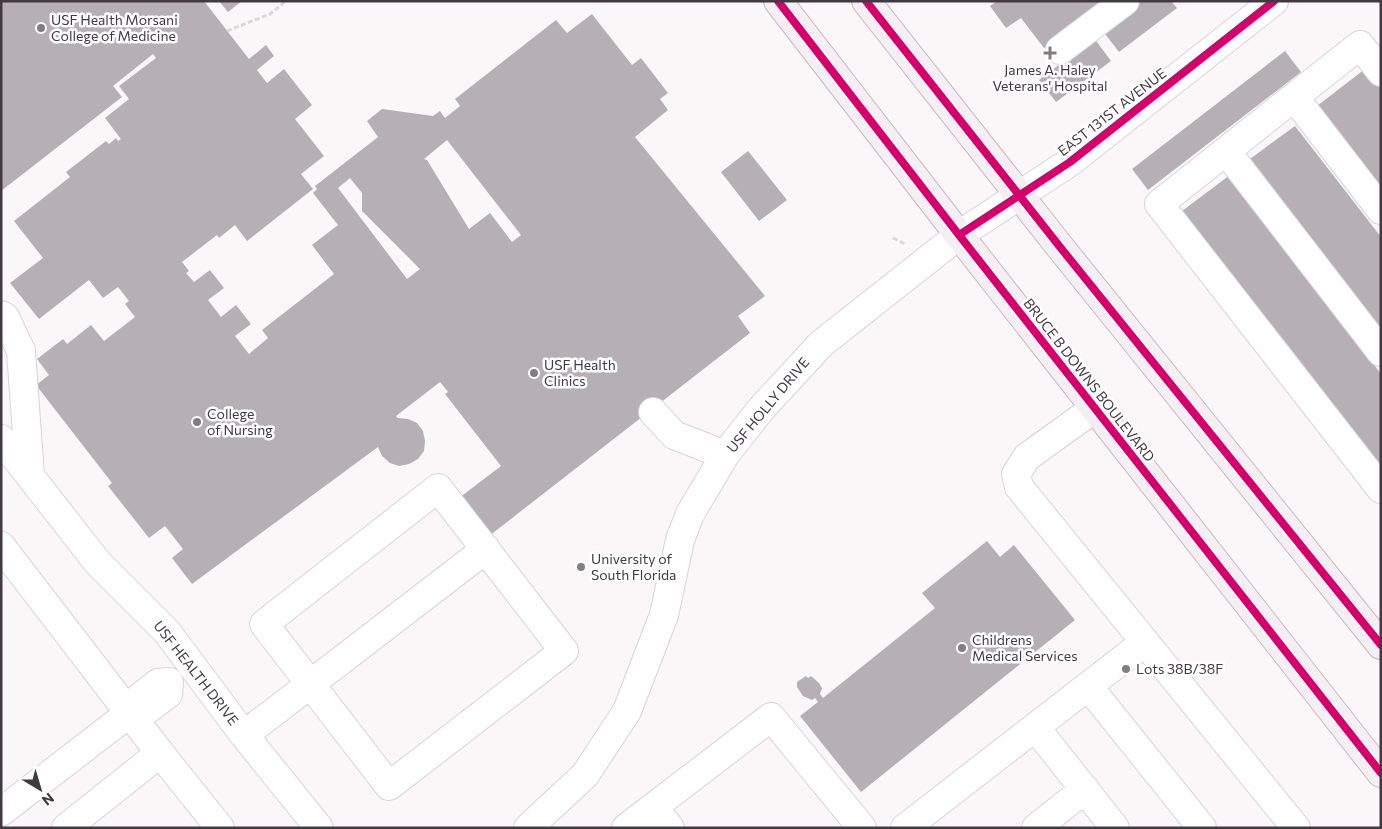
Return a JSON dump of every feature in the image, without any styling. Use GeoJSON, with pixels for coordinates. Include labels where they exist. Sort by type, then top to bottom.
{"type":"FeatureCollection","features":[{"type":"Feature","properties":{"kind":"main road","name":"BRUCE B DOWNS BOULEVARD"},"geometry":{"type":"LineString","coordinates":[[778,1],[1381,773]]}},
{"type":"Feature","properties":{"kind":"main road"},"geometry":{"type":"LineString","coordinates":[[866,1],[1072,262],[1381,645]]}},
{"type":"Feature","properties":{"kind":"street"},"geometry":{"type":"LineString","coordinates":[[1060,50],[1125,1]]}},
{"type":"Feature","properties":{"kind":"street","name":"EAST 131ST AVENUE"},"geometry":{"type":"LineString","coordinates":[[959,235],[1070,162],[1274,1]]}},
{"type":"Feature","properties":{"kind":"street"},"geometry":{"type":"LineString","coordinates":[[1381,72],[1360,46],[1158,204],[1381,489]]}},
{"type":"Feature","properties":{"kind":"street"},"geometry":{"type":"LineString","coordinates":[[1294,97],[1381,210]]}},
{"type":"Feature","properties":{"kind":"street"},"geometry":{"type":"LineString","coordinates":[[1226,151],[1381,352]]}},
{"type":"Feature","properties":{"kind":"street","name":"USF HOLLY DRIVE"},"geometry":{"type":"LineString","coordinates":[[528,828],[585,775],[627,711],[664,615],[680,540],[690,514],[725,455],[761,409],[821,344],[959,235]]}},
{"type":"Feature","properties":{"kind":"street"},"geometry":{"type":"LineString","coordinates":[[1,315],[5,317],[22,351],[30,476]]}},
{"type":"Feature","properties":{"kind":"street"},"geometry":{"type":"LineString","coordinates":[[1095,408],[1027,457],[1016,474],[1019,487],[1296,828]]}},
{"type":"Feature","properties":{"kind":"street"},"geometry":{"type":"LineString","coordinates":[[652,412],[674,435],[725,455]]}},
{"type":"Feature","properties":{"kind":"street","name":"USF HEALTH DRIVE"},"geometry":{"type":"LineString","coordinates":[[1,439],[98,563],[167,632],[244,736],[319,828]]}},
{"type":"Feature","properties":{"kind":"street"},"geometry":{"type":"LineString","coordinates":[[438,488],[486,549],[564,651],[390,786],[264,624],[438,488]]}},
{"type":"Feature","properties":{"kind":"street"},"geometry":{"type":"LineString","coordinates":[[1,546],[135,709],[160,752],[220,828]]}},
{"type":"Feature","properties":{"kind":"street"},"geometry":{"type":"LineString","coordinates":[[244,736],[486,549]]}},
{"type":"Feature","properties":{"kind":"street"},"geometry":{"type":"LineString","coordinates":[[905,828],[1145,642]]}},
{"type":"Feature","properties":{"kind":"street"},"geometry":{"type":"LineString","coordinates":[[1,812],[135,709],[148,709],[168,694],[169,682],[190,664]]}},
{"type":"Feature","properties":{"kind":"street"},"geometry":{"type":"LineString","coordinates":[[1088,686],[1202,828]]}},
{"type":"Feature","properties":{"kind":"street"},"geometry":{"type":"LineString","coordinates":[[626,828],[771,717],[862,828]]}},
{"type":"Feature","properties":{"kind":"street"},"geometry":{"type":"LineString","coordinates":[[1035,727],[1115,828]]}},
{"type":"Feature","properties":{"kind":"street"},"geometry":{"type":"LineString","coordinates":[[66,828],[160,752]]}},
{"type":"Feature","properties":{"kind":"street"},"geometry":{"type":"LineString","coordinates":[[1036,828],[1084,789]]}},
{"type":"Feature","properties":{"kind":"street"},"geometry":{"type":"LineString","coordinates":[[653,807],[670,828]]}},
{"type":"Feature","properties":{"kind":"path"},"geometry":{"type":"LineString","coordinates":[[228,31],[270,14],[286,1]]}},
{"type":"Feature","properties":{"kind":"path"},"geometry":{"type":"LineString","coordinates":[[893,238],[905,244]]}},
{"type":"Feature","properties":{"kind":"building"},"geometry":{"type":"Polygon","coordinates":[[[1,1],[204,1],[249,59],[266,45],[274,56],[257,70],[267,83],[284,69],[312,105],[295,119],[324,156],[301,174],[313,189],[247,241],[235,225],[219,238],[217,235],[182,262],[189,271],[186,273],[194,282],[210,270],[224,288],[208,300],[221,317],[236,305],[251,324],[235,336],[249,354],[268,338],[262,330],[334,274],[312,245],[338,225],[313,193],[317,189],[315,186],[378,137],[367,121],[382,109],[433,116],[440,111],[445,118],[460,106],[455,99],[556,20],[567,33],[592,14],[632,65],[641,58],[668,93],[660,99],[668,110],[635,137],[765,296],[738,316],[750,333],[489,536],[459,498],[501,466],[445,394],[448,392],[440,382],[396,416],[417,423],[423,431],[424,451],[418,459],[409,464],[399,466],[390,463],[382,456],[378,447],[192,584],[172,558],[183,549],[165,526],[149,538],[108,486],[112,483],[36,385],[49,375],[37,359],[63,339],[67,344],[91,325],[104,341],[135,317],[125,304],[129,301],[118,287],[103,298],[89,280],[39,319],[10,283],[43,258],[14,221],[70,177],[66,172],[106,141],[109,144],[116,138],[118,141],[121,139],[105,118],[129,99],[119,86],[156,58],[153,54],[113,86],[122,97],[1,191],[1,1]],[[447,140],[424,159],[427,160],[469,229],[490,213],[512,242],[521,235],[447,140]],[[350,178],[338,188],[407,279],[420,269],[362,211],[362,193],[350,178]]]}},
{"type":"Feature","properties":{"kind":"building"},"geometry":{"type":"Polygon","coordinates":[[[219,1],[242,1],[228,12],[219,1]]]}},
{"type":"Feature","properties":{"kind":"building"},"geometry":{"type":"Polygon","coordinates":[[[997,1],[1108,1],[1044,48],[1021,18],[1006,28],[990,6],[997,1]]]}},
{"type":"Feature","properties":{"kind":"building"},"geometry":{"type":"Polygon","coordinates":[[[1139,1],[1171,1],[1177,8],[1119,52],[1102,30],[1139,1]]]}},
{"type":"Feature","properties":{"kind":"building"},"geometry":{"type":"Polygon","coordinates":[[[1094,38],[1111,61],[1056,102],[1039,80],[1094,38]]]}},
{"type":"Feature","properties":{"kind":"building"},"geometry":{"type":"Polygon","coordinates":[[[1285,51],[1301,72],[1148,190],[1132,169],[1285,51]]]}},
{"type":"Feature","properties":{"kind":"building"},"geometry":{"type":"Polygon","coordinates":[[[1365,69],[1381,88],[1381,189],[1317,106],[1365,69]]]}},
{"type":"Feature","properties":{"kind":"building"},"geometry":{"type":"Polygon","coordinates":[[[1295,126],[1381,237],[1381,330],[1250,159],[1295,126]]]}},
{"type":"Feature","properties":{"kind":"building"},"geometry":{"type":"Polygon","coordinates":[[[748,151],[787,200],[759,221],[721,172],[748,151]]]}},
{"type":"Feature","properties":{"kind":"building"},"geometry":{"type":"Polygon","coordinates":[[[1230,175],[1381,374],[1381,473],[1182,211],[1230,175]]]}},
{"type":"Feature","properties":{"kind":"building","name":"Childrens Medical Services"},"geometry":{"type":"Polygon","coordinates":[[[987,541],[1000,557],[1014,545],[1075,620],[861,792],[800,716],[818,702],[815,698],[812,700],[803,696],[797,687],[797,682],[806,676],[808,678],[811,676],[822,688],[820,694],[823,698],[935,608],[922,593],[987,541]]]}},
{"type":"Feature","properties":{"kind":"cycle path"},"geometry":{"type":"LineString","coordinates":[[778,1],[1381,773]]}},
{"type":"Feature","properties":{"kind":"cycle path"},"geometry":{"type":"LineString","coordinates":[[866,1],[1060,247],[1381,645]]}},
{"type":"Feature","properties":{"kind":"cycle path"},"geometry":{"type":"LineString","coordinates":[[959,235],[1070,162],[1274,1]]}},
{"type":"Feature","properties":{"kind":"place","name":"USF Health Morsani College of Medicine"},"geometry":{"type":"Point","coordinates":[41,28]}},
{"type":"Feature","properties":{"kind":"place","name":"James A. Haley Veterans' Hospital"},"geometry":{"type":"Point","coordinates":[1050,53]}},
{"type":"Feature","properties":{"kind":"place","name":"USF Health Clinics"},"geometry":{"type":"Point","coordinates":[534,373]}},
{"type":"Feature","properties":{"kind":"place","name":"College of Nursing"},"geometry":{"type":"Point","coordinates":[197,422]}},
{"type":"Feature","properties":{"kind":"place","name":"University of South Florida"},"geometry":{"type":"Point","coordinates":[581,567]}},
{"type":"Feature","properties":{"kind":"place","name":"Childrens Medical Services"},"geometry":{"type":"Point","coordinates":[962,648]}},
{"type":"Feature","properties":{"kind":"place","name":"Lots 38B/38F"},"geometry":{"type":"Point","coordinates":[1126,669]}}]}
